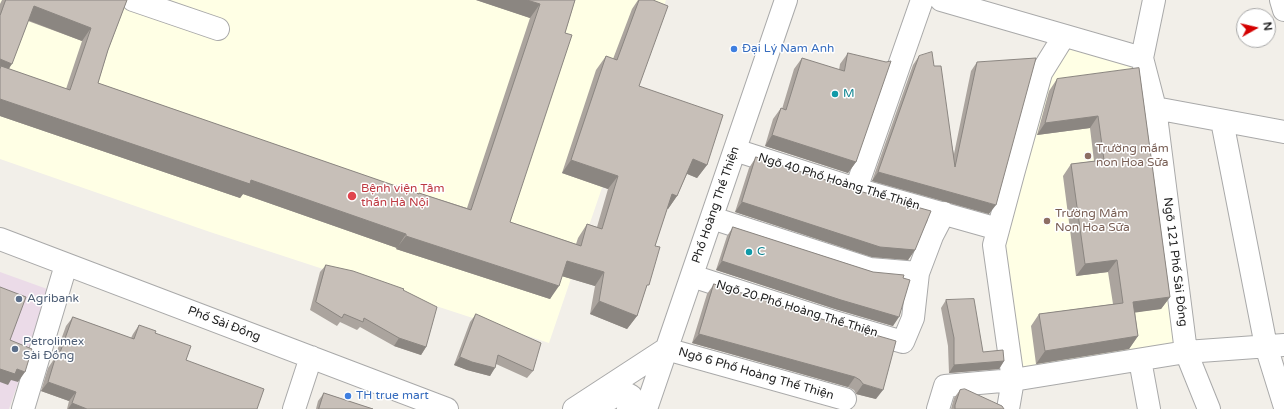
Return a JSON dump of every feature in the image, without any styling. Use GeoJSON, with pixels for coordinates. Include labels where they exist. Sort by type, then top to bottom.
{"type":"FeatureCollection","features":[{"type":"Feature","properties":{"kind":"street"},"geometry":{"type":"LineString","coordinates":[[133,0],[218,29]]}},
{"type":"Feature","properties":{"kind":"street","name":"Phố Hoàng Thế Thiện"},"geometry":{"type":"LineString","coordinates":[[646,409],[786,0]]}},
{"type":"Feature","properties":{"kind":"street"},"geometry":{"type":"LineString","coordinates":[[856,189],[922,0]]}},
{"type":"Feature","properties":{"kind":"street"},"geometry":{"type":"LineString","coordinates":[[941,0],[1142,58]]}},
{"type":"Feature","properties":{"kind":"street","name":"Ngõ 121 Phố Sài Đồng"},"geometry":{"type":"LineString","coordinates":[[1154,0],[1142,58],[1155,108],[1186,352],[1209,409]]}},
{"type":"Feature","properties":{"kind":"street"},"geometry":{"type":"LineString","coordinates":[[1281,0],[1284,10]]}},
{"type":"Feature","properties":{"kind":"street"},"geometry":{"type":"LineString","coordinates":[[1008,409],[1013,380],[994,245],[1041,73],[1064,36]]}},
{"type":"Feature","properties":{"kind":"street"},"geometry":{"type":"LineString","coordinates":[[1155,108],[1284,132]]}},
{"type":"Feature","properties":{"kind":"street"},"geometry":{"type":"LineString","coordinates":[[1222,121],[1275,346],[1284,404]]}},
{"type":"Feature","properties":{"kind":"street","name":"Ngõ 40 Phố Hoàng Thế Thiện"},"geometry":{"type":"LineString","coordinates":[[735,150],[856,189],[998,229]]}},
{"type":"Feature","properties":{"kind":"street"},"geometry":{"type":"LineString","coordinates":[[712,218],[870,269],[918,273],[932,236],[944,213]]}},
{"type":"Feature","properties":{"kind":"street","name":"Phố Sài Đồng"},"geometry":{"type":"LineString","coordinates":[[0,239],[448,409]]}},
{"type":"Feature","properties":{"kind":"street"},"geometry":{"type":"LineString","coordinates":[[23,409],[66,265]]}},
{"type":"Feature","properties":{"kind":"street","name":"Ngõ 20 Phố Hoàng Thế Thiện"},"geometry":{"type":"LineString","coordinates":[[692,276],[831,322],[903,342],[913,318],[918,273]]}},
{"type":"Feature","properties":{"kind":"street"},"geometry":{"type":"LineString","coordinates":[[938,409],[945,386],[1013,380],[1186,352],[1275,346]]}},
{"type":"Feature","properties":{"kind":"street"},"geometry":{"type":"LineString","coordinates":[[574,409],[666,349]]}},
{"type":"Feature","properties":{"kind":"street","name":"Ngõ 6 Phố Hoàng Thế Thiện"},"geometry":{"type":"LineString","coordinates":[[666,349],[845,399]]}},
{"type":"Feature","properties":{"kind":"street"},"geometry":{"type":"LineString","coordinates":[[294,409],[311,358]]}},
{"type":"Feature","properties":{"kind":"street"},"geometry":{"type":"LineString","coordinates":[[1140,360],[1149,409]]}},
{"type":"Feature","properties":{"kind":"street"},"geometry":{"type":"LineString","coordinates":[[592,409],[624,392],[630,396],[631,400],[628,409]]}},
{"type":"Feature","properties":{"kind":"shaded area","name":"Bệnh viện Tâm thần Hà Nội"},"geometry":{"type":"Polygon","coordinates":[[[0,0],[666,0],[549,343],[210,232],[0,159],[0,0]]]}},
{"type":"Feature","properties":{"kind":"shaded area","name":"Trường mầm non Hoa Sữa"},"geometry":{"type":"Polygon","coordinates":[[[1064,48],[1143,65],[1183,349],[1020,372],[1000,227],[1041,84],[1064,48]]]}},
{"type":"Feature","properties":{"kind":"shaded area","name":"Petrolimex Sài Đồng"},"geometry":{"type":"Polygon","coordinates":[[[0,272],[50,290],[9,409],[0,409],[0,272]]]}},
{"type":"Feature","properties":{"kind":"building"},"geometry":{"type":"Polygon","coordinates":[[[6,0],[127,0],[108,50],[98,83],[419,194],[471,210],[540,4],[527,0],[575,0],[565,33],[572,35],[510,222],[581,246],[587,224],[602,229],[618,176],[571,160],[606,56],[617,60],[639,0],[653,0],[668,6],[639,86],[723,115],[707,165],[693,159],[677,196],[672,194],[655,246],[660,247],[649,285],[647,285],[637,316],[599,301],[604,272],[567,261],[559,286],[406,236],[406,234],[251,180],[250,184],[0,99],[1,66],[70,90],[91,28],[34,6],[12,64],[0,59],[0,16],[6,0]]]}},
{"type":"Feature","properties":{"kind":"building"},"geometry":{"type":"Polygon","coordinates":[[[932,52],[934,66],[941,66],[955,167],[977,62],[1036,58],[996,205],[878,172],[919,56],[932,52]]]}},
{"type":"Feature","properties":{"kind":"building"},"geometry":{"type":"Polygon","coordinates":[[[848,53],[886,62],[891,61],[856,162],[772,135],[781,108],[786,110],[802,58],[844,71],[848,53]]]}},
{"type":"Feature","properties":{"kind":"building"},"geometry":{"type":"Polygon","coordinates":[[[1139,68],[1170,297],[1133,302],[1138,336],[1045,351],[1039,314],[1123,303],[1117,260],[1085,264],[1071,164],[1104,160],[1098,116],[1045,123],[1057,79],[1139,68]]]}},
{"type":"Feature","properties":{"kind":"building"},"geometry":{"type":"Polygon","coordinates":[[[756,157],[859,191],[931,211],[915,250],[880,247],[742,202],[756,157]]]}},
{"type":"Feature","properties":{"kind":"building"},"geometry":{"type":"Polygon","coordinates":[[[733,227],[873,272],[904,275],[903,278],[910,280],[899,317],[841,300],[722,261],[733,227]]]}},
{"type":"Feature","properties":{"kind":"building"},"geometry":{"type":"Polygon","coordinates":[[[326,265],[353,271],[404,289],[403,290],[437,307],[426,347],[399,338],[364,318],[363,322],[344,314],[342,318],[316,302],[326,265]]]}},
{"type":"Feature","properties":{"kind":"building"},"geometry":{"type":"Polygon","coordinates":[[[714,284],[834,323],[896,341],[883,390],[863,384],[855,377],[699,334],[714,284]]]}},
{"type":"Feature","properties":{"kind":"building"},"geometry":{"type":"Polygon","coordinates":[[[0,287],[26,297],[10,340],[32,349],[25,372],[17,369],[15,374],[0,369],[0,287]]]}},
{"type":"Feature","properties":{"kind":"building"},"geometry":{"type":"Polygon","coordinates":[[[974,299],[983,352],[1003,350],[1004,361],[954,365],[954,338],[946,300],[974,299]]]}},
{"type":"Feature","properties":{"kind":"building"},"geometry":{"type":"Polygon","coordinates":[[[476,314],[541,343],[533,371],[498,355],[495,368],[460,357],[476,314]]]}},
{"type":"Feature","properties":{"kind":"building"},"geometry":{"type":"Polygon","coordinates":[[[73,317],[134,339],[139,325],[156,331],[155,333],[191,346],[186,360],[264,389],[257,409],[87,409],[72,403],[76,392],[48,382],[55,359],[57,360],[73,317]]]}},
{"type":"Feature","properties":{"kind":"building"},"geometry":{"type":"Polygon","coordinates":[[[965,389],[1002,406],[1004,409],[955,409],[960,390],[965,389]]]}},
{"type":"Feature","properties":{"kind":"building"},"geometry":{"type":"Polygon","coordinates":[[[324,393],[373,409],[319,409],[324,393]]]}},
{"type":"Feature","properties":{"kind":"place","name":"Đại Lý Nam Anh"},"geometry":{"type":"Point","coordinates":[734,49]}},
{"type":"Feature","properties":{"kind":"place","name":"M"},"geometry":{"type":"Point","coordinates":[835,94]}},
{"type":"Feature","properties":{"kind":"place","name":"Trường mầm non Hoa Sữa"},"geometry":{"type":"Point","coordinates":[1088,156]}},
{"type":"Feature","properties":{"kind":"place","name":"Bệnh viện Tâm thần Hà Nội"},"geometry":{"type":"Point","coordinates":[352,196]}},
{"type":"Feature","properties":{"kind":"place","name":"Trường Mầm Non Hoa Sữa"},"geometry":{"type":"Point","coordinates":[1047,221]}},
{"type":"Feature","properties":{"kind":"place","name":"C"},"geometry":{"type":"Point","coordinates":[749,252]}},
{"type":"Feature","properties":{"kind":"place","name":"Agribank"},"geometry":{"type":"Point","coordinates":[19,299]}},
{"type":"Feature","properties":{"kind":"place","name":"Petrolimex Sài Đồng"},"geometry":{"type":"Point","coordinates":[15,349]}},
{"type":"Feature","properties":{"kind":"place","name":"TH true mart"},"geometry":{"type":"Point","coordinates":[348,396]}}]}
